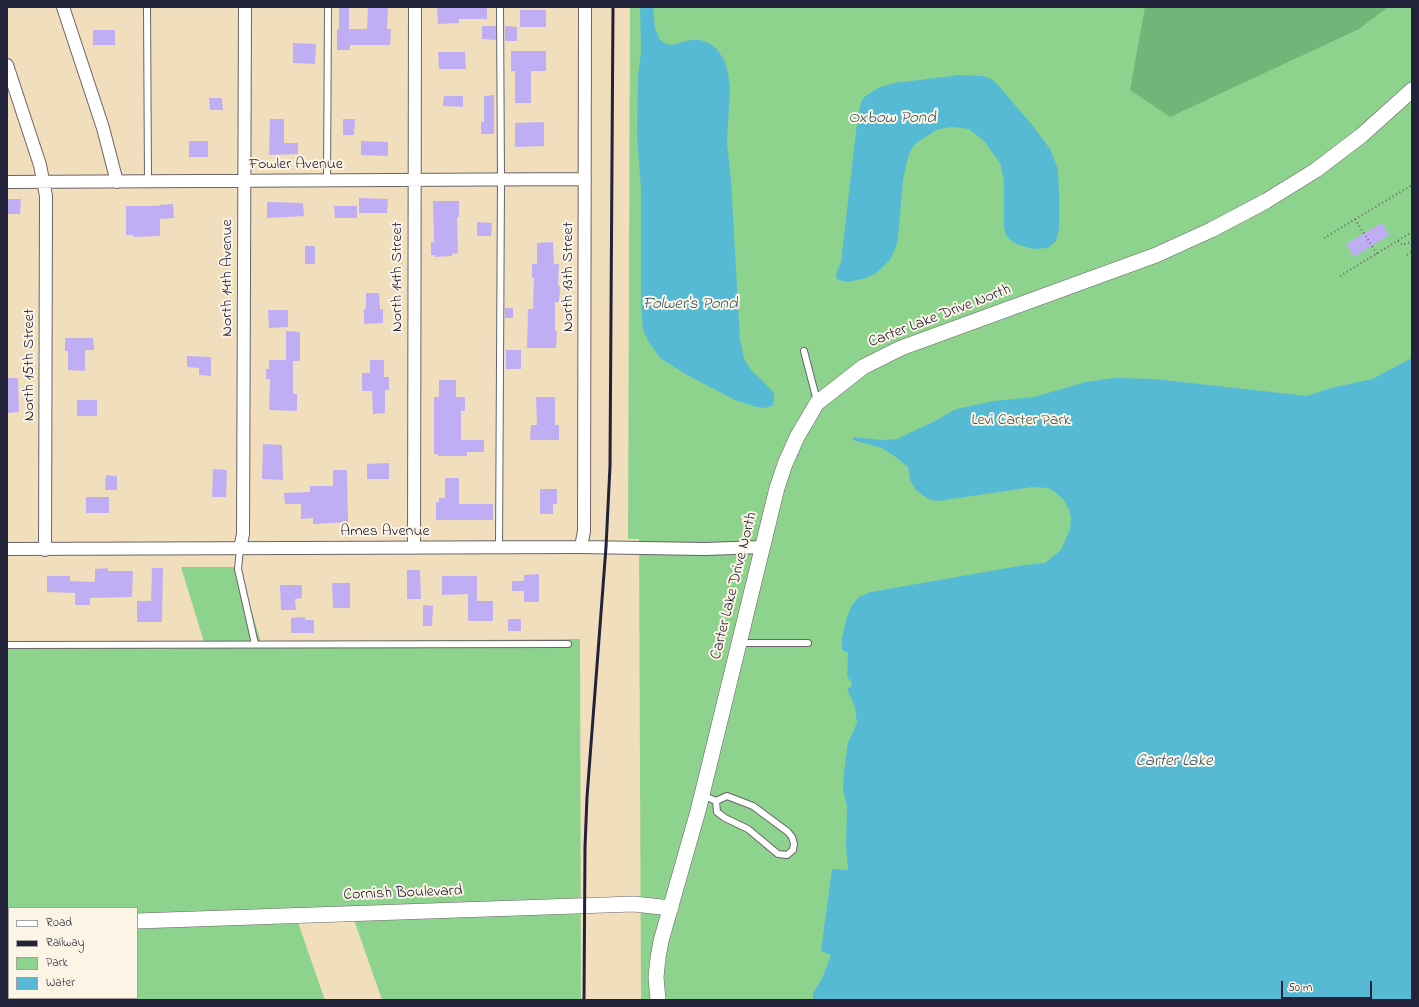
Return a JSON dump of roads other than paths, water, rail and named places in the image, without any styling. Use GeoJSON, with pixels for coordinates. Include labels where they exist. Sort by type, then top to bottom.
{"type":"FeatureCollection","features":[{"type":"Feature","properties":{"kind":"street"},"geometry":{"type":"LineString","coordinates":[[63,7],[103,128],[117,182]]}},
{"type":"Feature","properties":{"kind":"street","name":"North 14th Avenue"},"geometry":{"type":"LineString","coordinates":[[240,549],[243,534],[245,7]]}},
{"type":"Feature","properties":{"kind":"street","name":"North 14th Street"},"geometry":{"type":"LineString","coordinates":[[414,548],[415,7]]}},
{"type":"Feature","properties":{"kind":"street","name":"North 13th Street"},"geometry":{"type":"LineString","coordinates":[[581,547],[584,531],[585,7]]}},
{"type":"Feature","properties":{"kind":"street","name":"North 15th Street"},"geometry":{"type":"LineString","coordinates":[[7,65],[40,165],[46,196],[45,550]]}},
{"type":"Feature","properties":{"kind":"street","name":"Carter Lake Drive North"},"geometry":{"type":"LineString","coordinates":[[658,1000],[656,977],[658,958],[702,795],[777,488],[796,436],[817,403],[863,367],[901,348],[1156,255],[1211,230],[1266,201],[1316,170],[1362,135],[1412,90]]}},
{"type":"Feature","properties":{"kind":"street","name":"Fowler Avenue"},"geometry":{"type":"LineString","coordinates":[[7,182],[585,179]]}},
{"type":"Feature","properties":{"kind":"street","name":"Ames Avenue"},"geometry":{"type":"LineString","coordinates":[[7,549],[581,547],[704,549],[763,547]]}},
{"type":"Feature","properties":{"kind":"street","name":"Cornish Boulevard"},"geometry":{"type":"LineString","coordinates":[[138,921],[634,904],[671,908]]}},
{"type":"Feature","properties":{"kind":"lane"},"geometry":{"type":"LineString","coordinates":[[147,7],[148,181]]}},
{"type":"Feature","properties":{"kind":"lane"},"geometry":{"type":"LineString","coordinates":[[327,181],[328,7]]}},
{"type":"Feature","properties":{"kind":"lane"},"geometry":{"type":"LineString","coordinates":[[499,548],[501,180],[500,7]]}},
{"type":"Feature","properties":{"kind":"lane"},"geometry":{"type":"LineString","coordinates":[[804,351],[817,403]]}},
{"type":"Feature","properties":{"kind":"lane"},"geometry":{"type":"LineString","coordinates":[[240,549],[238,569],[255,644]]}},
{"type":"Feature","properties":{"kind":"lane"},"geometry":{"type":"LineString","coordinates":[[740,643],[808,643]]}},
{"type":"Feature","properties":{"kind":"lane"},"geometry":{"type":"LineString","coordinates":[[7,645],[568,644]]}},
{"type":"Feature","properties":{"kind":"lane"},"geometry":{"type":"LineString","coordinates":[[702,795],[716,801],[727,796],[753,806],[788,832],[792,837],[794,844],[793,850],[787,855],[778,854],[748,829],[725,818],[717,812],[716,801]]}},
{"type":"Feature","properties":{"kind":"water","name":"Folwer's Pond"},"geometry":{"type":"Polygon","coordinates":[[[640,7],[653,7],[655,28],[660,40],[666,44],[672,45],[690,40],[700,40],[709,43],[717,49],[724,60],[728,73],[730,89],[727,142],[731,180],[740,340],[744,358],[751,370],[774,393],[773,405],[767,408],[756,407],[735,400],[687,375],[660,358],[648,341],[643,329],[641,306],[641,189],[637,136],[638,76],[641,52],[640,7]]]}},
{"type":"Feature","properties":{"kind":"water","name":"Oxbow Pond"},"geometry":{"type":"Polygon","coordinates":[[[960,75],[983,76],[991,79],[1033,126],[1050,149],[1058,169],[1059,229],[1056,241],[1048,248],[1033,249],[1016,244],[1009,239],[1004,228],[1004,180],[1000,163],[985,142],[969,129],[953,127],[945,128],[936,130],[915,144],[908,157],[903,180],[898,238],[890,260],[876,273],[866,278],[848,282],[838,280],[836,276],[841,262],[857,123],[863,98],[878,88],[894,83],[960,75]]]}},
{"type":"Feature","properties":{"kind":"water","name":"Carter Lake"},"geometry":{"type":"Polygon","coordinates":[[[1412,358],[1412,1000],[813,1000],[813,993],[822,979],[831,955],[821,951],[832,869],[848,870],[846,845],[847,807],[843,788],[844,771],[848,743],[857,723],[855,707],[847,689],[852,686],[851,681],[847,677],[848,653],[842,650],[842,638],[847,617],[852,605],[859,597],[871,592],[1025,565],[1045,563],[1061,550],[1070,529],[1071,518],[1069,509],[1063,499],[1048,488],[1033,487],[938,501],[928,499],[916,490],[910,480],[908,467],[882,448],[853,440],[853,437],[882,440],[897,439],[956,409],[994,401],[1034,397],[1086,382],[1113,378],[1154,379],[1307,396],[1331,388],[1372,379],[1412,358]]]}},
{"type":"Feature","properties":{"kind":"railway"},"geometry":{"type":"LineString","coordinates":[[584,1000],[585,847],[587,797],[606,547],[610,466],[613,7]]}},
{"type":"Feature","properties":{"kind":"park label","name":"Levi Carter Park"},"geometry":{"type":"Point","coordinates":[1021,421]}}]}
